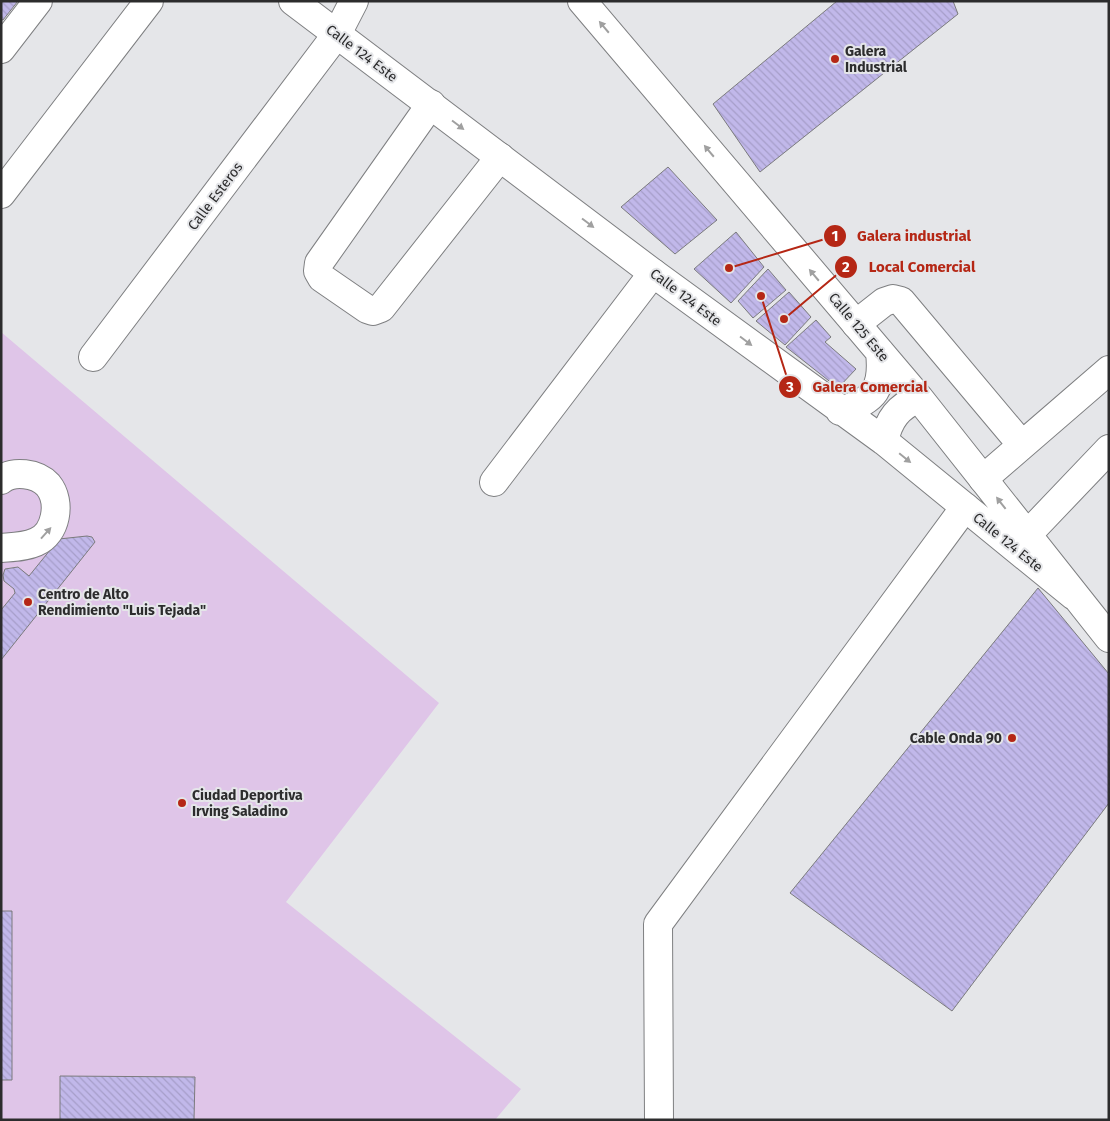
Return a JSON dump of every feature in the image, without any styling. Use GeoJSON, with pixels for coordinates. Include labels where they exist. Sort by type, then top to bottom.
{"type":"FeatureCollection","features":[{"type":"Feature","properties":{"kind":"main road"},"geometry":{"type":"LineString","coordinates":[[1,49],[38,1]]}},
{"type":"Feature","properties":{"kind":"main road"},"geometry":{"type":"LineString","coordinates":[[1,194],[149,1]]}},
{"type":"Feature","properties":{"kind":"main road","name":"Calle 124 Este"},"geometry":{"type":"LineString","coordinates":[[293,1],[653,273],[840,411],[884,441],[1074,596]]}},
{"type":"Feature","properties":{"kind":"main road","name":"Calle 125 Este"},"geometry":{"type":"LineString","coordinates":[[582,1],[920,398],[1074,596],[1109,638]]}},
{"type":"Feature","properties":{"kind":"main road","name":"Calle Esteros"},"geometry":{"type":"LineString","coordinates":[[93,357],[337,34],[352,2]]}},
{"type":"Feature","properties":{"kind":"main road"},"geometry":{"type":"LineString","coordinates":[[431,104],[320,263],[318,270],[322,278],[367,309],[373,311],[381,308],[500,157]]}},
{"type":"Feature","properties":{"kind":"main road"},"geometry":{"type":"LineString","coordinates":[[494,482],[653,273]]}},
{"type":"Feature","properties":{"kind":"main road"},"geometry":{"type":"LineString","coordinates":[[856,324],[884,302],[893,299],[901,302],[1022,445]]}},
{"type":"Feature","properties":{"kind":"main road"},"geometry":{"type":"LineString","coordinates":[[840,411],[860,406],[875,392],[883,372],[880,352]]}},
{"type":"Feature","properties":{"kind":"main road"},"geometry":{"type":"LineString","coordinates":[[983,479],[1109,370]]}},
{"type":"Feature","properties":{"kind":"main road"},"geometry":{"type":"LineString","coordinates":[[884,441],[887,426],[894,414],[906,404],[920,398]]}},
{"type":"Feature","properties":{"kind":"main road"},"geometry":{"type":"LineString","coordinates":[[1027,535],[1109,449]]}},
{"type":"Feature","properties":{"kind":"main road"},"geometry":{"type":"LineString","coordinates":[[1,480],[16,474],[35,477],[48,485],[54,498],[56,516],[51,528],[38,542],[1,548]]}},
{"type":"Feature","properties":{"kind":"main road"},"geometry":{"type":"LineString","coordinates":[[659,1120],[658,924],[965,507]]}},
{"type":"Feature","properties":{"kind":"shaded area","name":"Ciudad Deportiva Irving Saladino"},"geometry":{"type":"Polygon","coordinates":[[[1,332],[439,703],[286,902],[521,1089],[495,1120],[1,1120],[1,332]]]}},
{"type":"Feature","properties":{"kind":"building"},"geometry":{"type":"Polygon","coordinates":[[[1,1],[18,1],[3,20],[1,19],[1,1]]]}},
{"type":"Feature","properties":{"kind":"building","name":"Galera Industrial"},"geometry":{"type":"Polygon","coordinates":[[[837,1],[953,1],[958,14],[760,172],[713,104],[837,1]]]}},
{"type":"Feature","properties":{"kind":"building"},"geometry":{"type":"Polygon","coordinates":[[[668,167],[717,220],[675,254],[621,207],[668,167]]]}},
{"type":"Feature","properties":{"kind":"building"},"geometry":{"type":"Polygon","coordinates":[[[736,232],[764,267],[731,303],[694,269],[736,232]]]}},
{"type":"Feature","properties":{"kind":"building"},"geometry":{"type":"Polygon","coordinates":[[[768,269],[786,290],[753,318],[738,301],[768,269]]]}},
{"type":"Feature","properties":{"kind":"building"},"geometry":{"type":"Polygon","coordinates":[[[789,292],[811,317],[785,345],[756,321],[789,292]]]}},
{"type":"Feature","properties":{"kind":"building"},"geometry":{"type":"Polygon","coordinates":[[[816,320],[831,337],[825,342],[856,369],[838,388],[786,347],[816,320]]]}},
{"type":"Feature","properties":{"kind":"building","name":"Centro de Alto Rendimiento \"Luis Tejada\""},"geometry":{"type":"Polygon","coordinates":[[[92,537],[95,542],[1,660],[1,610],[15,593],[14,589],[4,581],[5,569],[18,567],[29,576],[59,539],[92,537]]]}},
{"type":"Feature","properties":{"kind":"building","name":"Cable Onda 90"},"geometry":{"type":"Polygon","coordinates":[[[1038,588],[1109,674],[1109,803],[952,1011],[790,893],[1038,588]]]}},
{"type":"Feature","properties":{"kind":"building"},"geometry":{"type":"Polygon","coordinates":[[[1,911],[12,911],[12,1080],[1,1080],[1,911]]]}},
{"type":"Feature","properties":{"kind":"building"},"geometry":{"type":"Polygon","coordinates":[[[60,1076],[195,1077],[194,1120],[60,1120],[60,1076]]]}},
{"type":"Feature","properties":{"kind":"place","name":"Galera Industrial"},"geometry":{"type":"Point","coordinates":[835,59]}},
{"type":"Feature","properties":{"kind":"place","name":"Galera industrial"},"geometry":{"type":"Point","coordinates":[729,268]}},
{"type":"Feature","properties":{"kind":"place","name":"Galera Comercial"},"geometry":{"type":"Point","coordinates":[761,296]}},
{"type":"Feature","properties":{"kind":"place","name":"Local Comercial"},"geometry":{"type":"Point","coordinates":[784,319]}},
{"type":"Feature","properties":{"kind":"place","name":"Centro de Alto Rendimiento \"Luis Tejada\""},"geometry":{"type":"Point","coordinates":[28,602]}},
{"type":"Feature","properties":{"kind":"place","name":"Cable Onda 90"},"geometry":{"type":"Point","coordinates":[1012,738]}},
{"type":"Feature","properties":{"kind":"place","name":"Ciudad Deportiva Irving Saladino"},"geometry":{"type":"Point","coordinates":[182,803]}}]}
